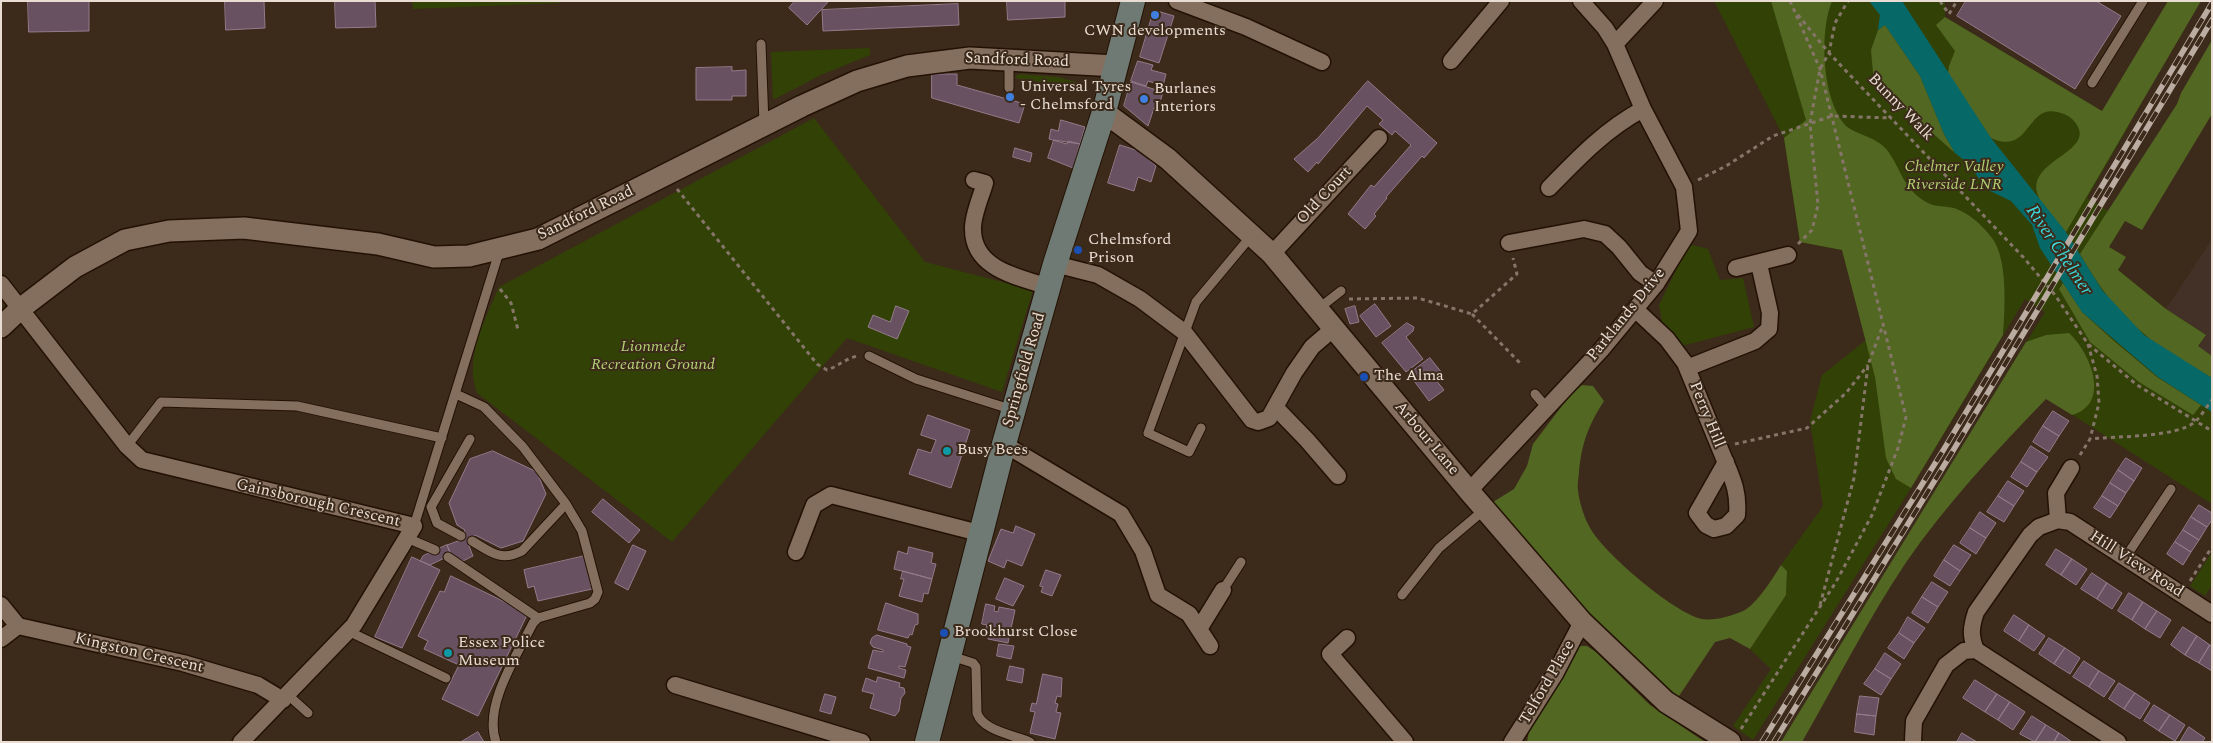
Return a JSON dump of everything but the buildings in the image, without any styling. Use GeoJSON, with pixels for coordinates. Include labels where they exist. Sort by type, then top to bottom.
{"type":"FeatureCollection","features":[{"type":"Feature","properties":{"kind":"main road","name":"Springfield Road"},"geometry":{"type":"LineString","coordinates":[[927,742],[979,533],[1052,275],[1104,112],[1133,1]]}},
{"type":"Feature","properties":{"kind":"street"},"geometry":{"type":"LineString","coordinates":[[1177,1],[1246,26],[1322,62]]}},
{"type":"Feature","properties":{"kind":"street"},"geometry":{"type":"LineString","coordinates":[[1451,60],[1502,1]]}},
{"type":"Feature","properties":{"kind":"street","name":"Parklands Drive"},"geometry":{"type":"LineString","coordinates":[[1469,491],[1602,349],[1656,284],[1689,231],[1684,187],[1644,109],[1615,44],[1581,1]]}},
{"type":"Feature","properties":{"kind":"street"},"geometry":{"type":"LineString","coordinates":[[1615,44],[1655,1]]}},
{"type":"Feature","properties":{"kind":"street","name":"Sandford Road"},"geometry":{"type":"LineString","coordinates":[[1,327],[20,309],[75,268],[125,240],[169,231],[244,228],[378,244],[434,256],[469,256],[538,239],[764,125],[857,81],[907,66],[970,58],[1116,66]]}},
{"type":"Feature","properties":{"kind":"street"},"geometry":{"type":"LineString","coordinates":[[1550,188],[1594,142],[1625,119],[1644,109]]}},
{"type":"Feature","properties":{"kind":"street","name":"Arbour Lane"},"geometry":{"type":"LineString","coordinates":[[1104,112],[1168,159],[1272,254],[1485,510],[1582,622],[1666,702],[1731,737]]}},
{"type":"Feature","properties":{"kind":"street","name":"Old Court"},"geometry":{"type":"LineString","coordinates":[[1272,254],[1379,138]]}},
{"type":"Feature","properties":{"kind":"street"},"geometry":{"type":"LineString","coordinates":[[974,180],[985,183],[973,228],[976,246],[985,260],[1006,273],[1098,275],[1140,299],[1184,332],[1252,420],[1264,421],[1277,408],[1294,373],[1312,347],[1334,328]]}},
{"type":"Feature","properties":{"kind":"street"},"geometry":{"type":"LineString","coordinates":[[1509,243],[1584,229],[1605,234],[1621,244],[1640,273],[1656,284]]}},
{"type":"Feature","properties":{"kind":"street"},"geometry":{"type":"LineString","coordinates":[[1736,268],[1759,264],[1788,255]]}},
{"type":"Feature","properties":{"kind":"street","name":"Perry Hill"},"geometry":{"type":"LineString","coordinates":[[1687,368],[1755,342],[1769,329],[1770,313],[1759,264]]}},
{"type":"Feature","properties":{"kind":"street","name":"Gainsborough Crescent"},"geometry":{"type":"LineString","coordinates":[[1,284],[127,446],[142,460],[410,532],[348,632],[241,742]]}},
{"type":"Feature","properties":{"kind":"street","name":"Perry Hill"},"geometry":{"type":"LineString","coordinates":[[1635,309],[1667,339],[1687,368],[1723,455]]}},
{"type":"Feature","properties":{"kind":"street"},"geometry":{"type":"LineString","coordinates":[[1277,408],[1338,476]]}},
{"type":"Feature","properties":{"kind":"street"},"geometry":{"type":"LineString","coordinates":[[1004,444],[1121,514],[1143,551],[1158,595],[1189,614],[1210,646]]}},
{"type":"Feature","properties":{"kind":"street"},"geometry":{"type":"LineString","coordinates":[[2071,468],[2056,493],[2058,520],[2039,527],[2030,535],[1976,612],[1971,626],[1971,638],[1976,650],[2112,740]]}},
{"type":"Feature","properties":{"kind":"street"},"geometry":{"type":"LineString","coordinates":[[796,552],[814,504],[831,495],[979,533]]}},
{"type":"Feature","properties":{"kind":"street","name":"Hill View Road"},"geometry":{"type":"LineString","coordinates":[[2058,520],[2070,522],[2212,614]]}},
{"type":"Feature","properties":{"kind":"street"},"geometry":{"type":"LineString","coordinates":[[1199,629],[1222,590]]}},
{"type":"Feature","properties":{"kind":"street"},"geometry":{"type":"LineString","coordinates":[[1,605],[18,626],[1,640]]}},
{"type":"Feature","properties":{"kind":"street","name":"Telford Place"},"geometry":{"type":"LineString","coordinates":[[1516,739],[1555,674],[1582,622]]}},
{"type":"Feature","properties":{"kind":"street","name":"Kingston Crescent"},"geometry":{"type":"LineString","coordinates":[[18,626],[183,663],[258,685],[285,697]]}},
{"type":"Feature","properties":{"kind":"street"},"geometry":{"type":"LineString","coordinates":[[1348,638],[1330,654],[1399,740]]}},
{"type":"Feature","properties":{"kind":"street"},"geometry":{"type":"LineString","coordinates":[[1913,740],[1914,721],[1946,665],[1964,651],[1976,650]]}},
{"type":"Feature","properties":{"kind":"street"},"geometry":{"type":"LineString","coordinates":[[675,685],[862,742]]}},
{"type":"Feature","properties":{"kind":"lane"},"geometry":{"type":"LineString","coordinates":[[2092,83],[2143,1]]}},
{"type":"Feature","properties":{"kind":"lane"},"geometry":{"type":"LineString","coordinates":[[761,44],[764,125]]}},
{"type":"Feature","properties":{"kind":"lane"},"geometry":{"type":"LineString","coordinates":[[1008,88],[1009,59]]}},
{"type":"Feature","properties":{"kind":"lane"},"geometry":{"type":"LineString","coordinates":[[1201,428],[1189,452],[1148,433],[1196,302],[1252,234]]}},
{"type":"Feature","properties":{"kind":"lane"},"geometry":{"type":"LineString","coordinates":[[435,550],[410,532],[456,394],[500,248]]}},
{"type":"Feature","properties":{"kind":"lane"},"geometry":{"type":"LineString","coordinates":[[1318,309],[1341,291]]}},
{"type":"Feature","properties":{"kind":"lane"},"geometry":{"type":"LineString","coordinates":[[869,356],[916,379],[1014,410]]}},
{"type":"Feature","properties":{"kind":"lane"},"geometry":{"type":"LineString","coordinates":[[456,394],[484,407],[524,447],[566,504],[582,531],[598,592],[595,600],[590,603],[538,618],[532,623],[497,699],[492,719],[492,732],[496,742]]}},
{"type":"Feature","properties":{"kind":"lane"},"geometry":{"type":"LineString","coordinates":[[1535,394],[1547,408]]}},
{"type":"Feature","properties":{"kind":"lane"},"geometry":{"type":"LineString","coordinates":[[127,446],[161,402],[297,406],[442,438]]}},
{"type":"Feature","properties":{"kind":"lane"},"geometry":{"type":"LineString","coordinates":[[461,536],[437,523],[431,507],[470,439]]}},
{"type":"Feature","properties":{"kind":"lane"},"geometry":{"type":"LineString","coordinates":[[2125,558],[2171,489]]}},
{"type":"Feature","properties":{"kind":"lane"},"geometry":{"type":"LineString","coordinates":[[472,541],[497,556],[512,556],[522,551],[566,504]]}},
{"type":"Feature","properties":{"kind":"lane"},"geometry":{"type":"LineString","coordinates":[[1402,595],[1439,548],[1485,510]]}},
{"type":"Feature","properties":{"kind":"lane"},"geometry":{"type":"LineString","coordinates":[[448,556],[538,618]]}},
{"type":"Feature","properties":{"kind":"lane"},"geometry":{"type":"LineString","coordinates":[[1222,590],[1241,562]]}},
{"type":"Feature","properties":{"kind":"lane"},"geometry":{"type":"LineString","coordinates":[[348,632],[446,678]]}},
{"type":"Feature","properties":{"kind":"lane"},"geometry":{"type":"LineString","coordinates":[[948,655],[973,663],[976,667],[977,713],[979,720],[985,725],[1030,742]]}},
{"type":"Feature","properties":{"kind":"lane"},"geometry":{"type":"LineString","coordinates":[[285,697],[308,713]]}},
{"type":"Feature","properties":{"kind":"path","name":"Bunny Walk"},"geometry":{"type":"LineString","coordinates":[[1790,1],[1794,10],[1829,53],[2024,258],[2055,295],[2088,344],[2137,385],[2196,420],[2212,432]]}},
{"type":"Feature","properties":{"kind":"path"},"geometry":{"type":"LineString","coordinates":[[1788,255],[1812,230],[1818,205],[1810,123],[1820,69],[1829,53],[1835,23],[1848,1]]}},
{"type":"Feature","properties":{"kind":"path"},"geometry":{"type":"LineString","coordinates":[[1940,1],[1949,14],[1957,1]]}},
{"type":"Feature","properties":{"kind":"path"},"geometry":{"type":"LineString","coordinates":[[1731,737],[1818,610],[1872,516],[1898,448],[1906,417],[1820,69],[1794,10]]}},
{"type":"Feature","properties":{"kind":"path"},"geometry":{"type":"LineString","coordinates":[[1684,187],[1726,166],[1772,136],[1810,123],[1832,116],[1892,118]]}},
{"type":"Feature","properties":{"kind":"path"},"geometry":{"type":"LineString","coordinates":[[666,174],[817,364],[827,370],[839,366],[848,358],[862,355],[869,356]]}},
{"type":"Feature","properties":{"kind":"path"},"geometry":{"type":"LineString","coordinates":[[1472,314],[1517,274],[1509,243]]}},
{"type":"Feature","properties":{"kind":"path"},"geometry":{"type":"LineString","coordinates":[[490,280],[511,304],[518,330]]}},
{"type":"Feature","properties":{"kind":"path"},"geometry":{"type":"LineString","coordinates":[[1341,291],[1351,300],[1418,298],[1472,314],[1520,363]]}},
{"type":"Feature","properties":{"kind":"path"},"geometry":{"type":"LineString","coordinates":[[1818,610],[1854,478],[1868,365],[1883,324]]}},
{"type":"Feature","properties":{"kind":"path"},"geometry":{"type":"LineString","coordinates":[[2071,468],[2090,439],[2099,403],[2097,376],[2088,344]]}},
{"type":"Feature","properties":{"kind":"path"},"geometry":{"type":"LineString","coordinates":[[1723,455],[1807,428],[1846,393],[1868,365]]}},
{"type":"Feature","properties":{"kind":"path"},"geometry":{"type":"LineString","coordinates":[[2090,439],[2166,433],[2184,429],[2196,420],[2212,400]]}},
{"type":"Feature","properties":{"kind":"path"},"geometry":{"type":"LineString","coordinates":[[2181,594],[2212,547]]}},
{"type":"Feature","properties":{"kind":"shaded area"},"geometry":{"type":"Polygon","coordinates":[[[2212,239],[2212,356],[2198,347],[2206,335],[2166,309],[2212,239]]]}},
{"type":"Feature","properties":{"kind":"green space"},"geometry":{"type":"Polygon","coordinates":[[[412,1],[559,1],[559,3],[413,9],[412,1]]]}},
{"type":"Feature","properties":{"kind":"green space","name":"Chelmer Valley Riverside LNR"},"geometry":{"type":"Polygon","coordinates":[[[1714,1],[1945,1],[1945,17],[2128,127],[2087,198],[2125,221],[2109,247],[2126,257],[2118,270],[2166,309],[2206,335],[2198,347],[2212,356],[2212,504],[2007,373],[2045,312],[2025,299],[1911,488],[1753,740],[1733,726],[1771,669],[1750,649],[1786,595],[1787,571],[1781,565],[1823,506],[1810,421],[1822,375],[1866,340],[1842,250],[1800,242],[1784,138],[1714,1]]]}},
{"type":"Feature","properties":{"kind":"green space"},"geometry":{"type":"Polygon","coordinates":[[[1771,1],[1832,1],[1825,30],[1824,47],[1827,83],[1837,113],[1849,128],[1871,138],[1887,150],[1908,186],[1920,198],[1937,206],[1960,210],[1980,224],[1992,238],[2001,258],[2004,285],[2003,335],[1911,488],[1896,479],[1886,458],[1875,377],[1842,250],[1800,242],[1784,138],[1806,120],[1771,1]]]}},
{"type":"Feature","properties":{"kind":"green space"},"geometry":{"type":"Polygon","coordinates":[[[2168,1],[2201,1],[2066,232],[2049,214],[2039,198],[2037,181],[2043,171],[2072,148],[2078,140],[2080,131],[2074,121],[2062,113],[2047,112],[2039,116],[2021,136],[2013,141],[2004,142],[1991,138],[1948,74],[1955,51],[1936,25],[1945,17],[2102,111],[2168,1]]]}},
{"type":"Feature","properties":{"kind":"green space"},"geometry":{"type":"Polygon","coordinates":[[[1885,25],[1920,76],[1944,134],[1955,153],[1887,93],[1873,73],[1871,50],[1878,30],[1885,25]]]}},
{"type":"Feature","properties":{"kind":"green space"},"geometry":{"type":"Polygon","coordinates":[[[2212,40],[2212,114],[2142,230],[2125,221],[2109,247],[2126,257],[2118,270],[2166,309],[2206,335],[2198,346],[2212,356],[2212,378],[2159,346],[2134,325],[2108,297],[2080,254],[2177,104],[2181,93],[2212,40]]]}},
{"type":"Feature","properties":{"kind":"green space"},"geometry":{"type":"Polygon","coordinates":[[[870,48],[870,55],[821,75],[773,100],[771,52],[870,48]]]}},
{"type":"Feature","properties":{"kind":"green space"},"geometry":{"type":"Polygon","coordinates":[[[1019,74],[1058,77],[1086,85],[1086,89],[1014,78],[1019,74]]]}},
{"type":"Feature","properties":{"kind":"green space","name":"Lionmede Recreation Ground"},"geometry":{"type":"Polygon","coordinates":[[[814,118],[925,262],[1033,290],[1002,392],[847,338],[672,542],[477,393],[473,366],[482,326],[499,287],[814,118]]]}},
{"type":"Feature","properties":{"kind":"green space"},"geometry":{"type":"Polygon","coordinates":[[[1689,244],[1708,249],[1720,280],[1743,278],[1754,327],[1682,346],[1662,322],[1659,305],[1689,244]]]}},
{"type":"Feature","properties":{"kind":"green space"},"geometry":{"type":"Polygon","coordinates":[[[2063,283],[2082,312],[2114,341],[2157,377],[2201,405],[2193,415],[2139,382],[2090,342],[2059,289],[2063,283]]]}},
{"type":"Feature","properties":{"kind":"green space"},"geometry":{"type":"Polygon","coordinates":[[[2069,333],[2084,352],[2090,364],[2094,389],[2091,400],[2084,409],[2072,415],[2046,399],[1990,458],[1937,520],[1905,564],[1865,630],[1802,742],[1781,742],[2026,342],[2046,335],[2069,333]]]}},
{"type":"Feature","properties":{"kind":"green space"},"geometry":{"type":"Polygon","coordinates":[[[1582,385],[1593,386],[1604,401],[1584,443],[1578,483],[1579,499],[1589,526],[1596,537],[1623,565],[1674,606],[1702,619],[1723,618],[1743,611],[1759,597],[1781,565],[1787,571],[1786,595],[1750,649],[1730,638],[1715,642],[1677,699],[1592,618],[1493,502],[1514,489],[1527,466],[1533,444],[1571,394],[1582,385]]]}},
{"type":"Feature","properties":{"kind":"green space"},"geometry":{"type":"Polygon","coordinates":[[[2212,552],[2212,585],[2205,596],[2190,586],[2212,552]]]}},
{"type":"Feature","properties":{"kind":"green space"},"geometry":{"type":"Polygon","coordinates":[[[1587,646],[1596,652],[1650,705],[1705,742],[1527,742],[1529,731],[1564,676],[1577,648],[1587,646]]]}},
{"type":"Feature","properties":{"kind":"water","name":"River Chelmer"},"geometry":{"type":"Polygon","coordinates":[[[1869,1],[1902,1],[1991,138],[2066,232],[2102,290],[2144,335],[2212,378],[2212,412],[2158,377],[2082,312],[2040,248],[2032,225],[2011,201],[1986,189],[1969,164],[1955,153],[1944,134],[1920,76],[1885,25],[1878,30],[1880,15],[1869,1]]]}},
{"type":"Feature","properties":{"kind":"railway"},"geometry":{"type":"LineString","coordinates":[[1762,742],[1944,449],[2212,3]]}},
{"type":"Feature","properties":{"kind":"railway"},"geometry":{"type":"LineString","coordinates":[[1774,742],[1951,454],[2212,20]]}},
{"type":"Feature","properties":{"kind":"place","name":"CWN developments"},"geometry":{"type":"Point","coordinates":[1155,15]}},
{"type":"Feature","properties":{"kind":"place","name":"Universal Tyres - Chelmsford"},"geometry":{"type":"Point","coordinates":[1010,97]}},
{"type":"Feature","properties":{"kind":"place","name":"Burlanes Interiors"},"geometry":{"type":"Point","coordinates":[1144,99]}},
{"type":"Feature","properties":{"kind":"place","name":"Chelmsford Prison"},"geometry":{"type":"Point","coordinates":[1078,250]}},
{"type":"Feature","properties":{"kind":"place","name":"The Alma"},"geometry":{"type":"Point","coordinates":[1364,377]}},
{"type":"Feature","properties":{"kind":"place","name":"Busy Bees"},"geometry":{"type":"Point","coordinates":[947,451]}},
{"type":"Feature","properties":{"kind":"place","name":"Brookhurst Close"},"geometry":{"type":"Point","coordinates":[944,633]}},
{"type":"Feature","properties":{"kind":"place","name":"Essex Police Museum"},"geometry":{"type":"Point","coordinates":[448,653]}}]}
